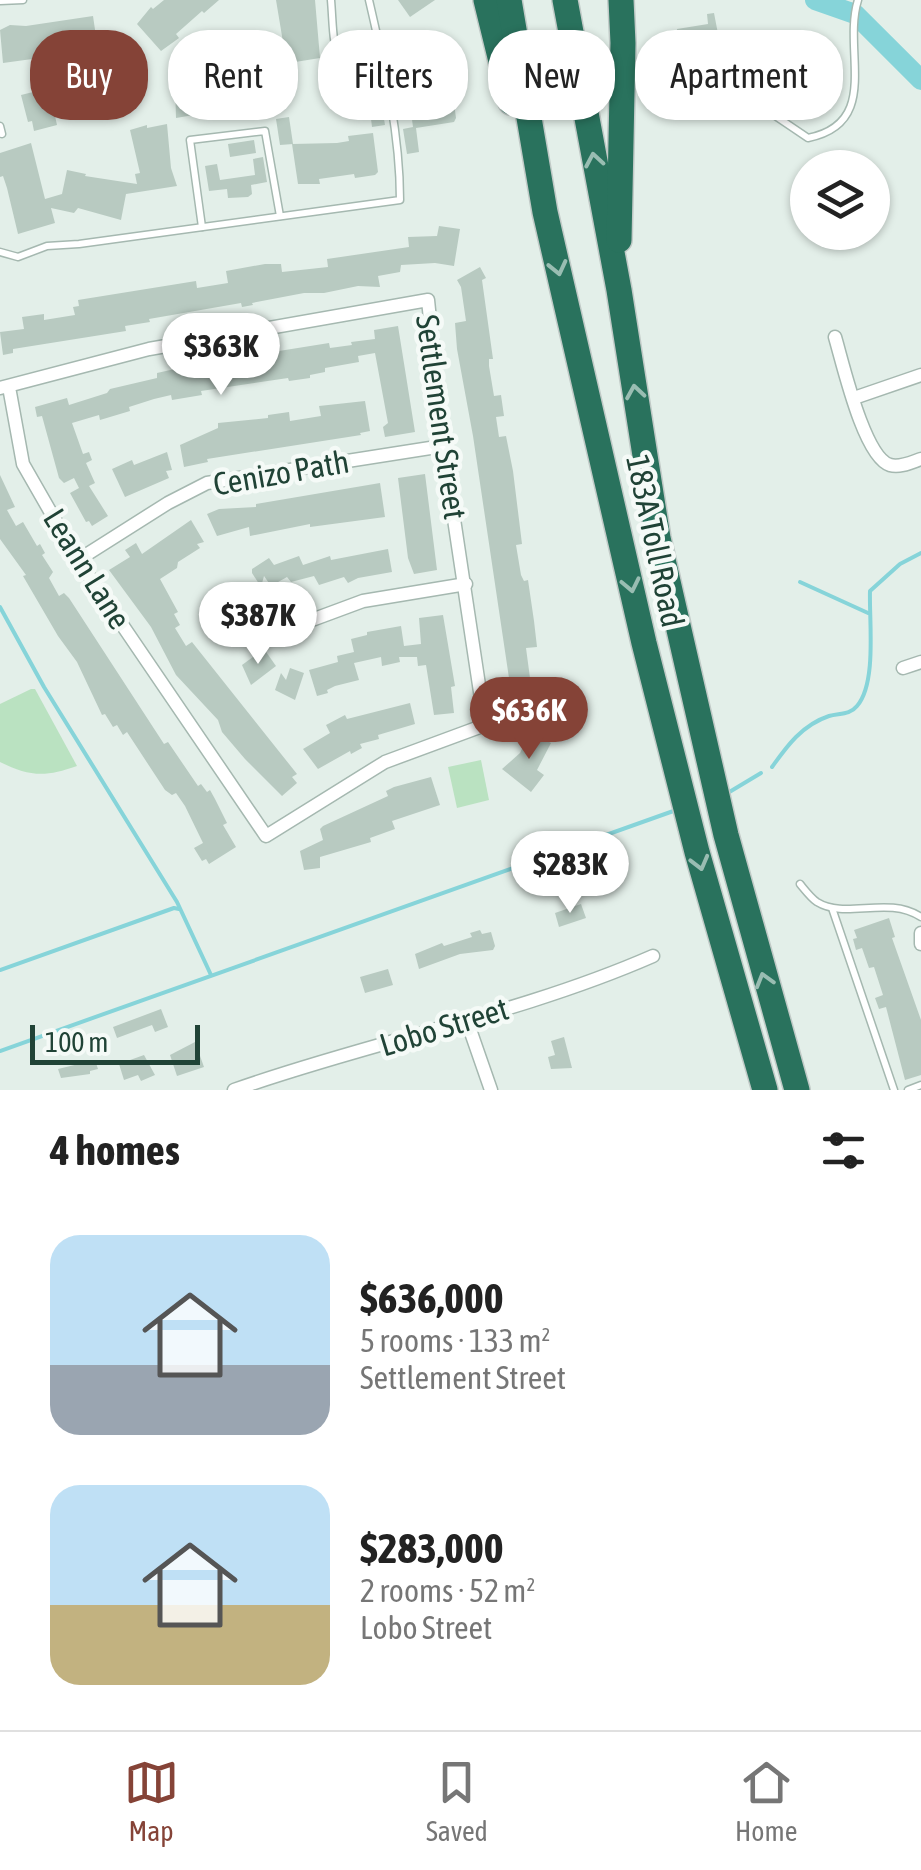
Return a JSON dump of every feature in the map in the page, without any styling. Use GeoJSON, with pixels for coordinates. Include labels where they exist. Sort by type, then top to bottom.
{"type":"FeatureCollection","features":[{"type":"Feature","properties":{"kind":"highway"},"geometry":{"type":"LineString","coordinates":[[486,0],[516,120],[545,212]]}},
{"type":"Feature","properties":{"kind":"highway","name":"183A Toll Road"},"geometry":{"type":"LineString","coordinates":[[509,0],[545,212],[675,769],[764,1086]]}},
{"type":"Feature","properties":{"kind":"highway","name":"183A Toll Road"},"geometry":{"type":"LineString","coordinates":[[565,0],[619,290],[658,538],[708,762],[794,1082]]}},
{"type":"Feature","properties":{"kind":"highway"},"geometry":{"type":"LineString","coordinates":[[619,290],[623,43],[620,0]]}},
{"type":"Feature","properties":{"kind":"street","name":"Settlement Street"},"geometry":{"type":"LineString","coordinates":[[5,387],[149,349],[428,300],[443,446],[486,725]]}},
{"type":"Feature","properties":{"kind":"street"},"geometry":{"type":"LineString","coordinates":[[835,337],[870,448],[890,465],[903,466],[921,459]]}},
{"type":"Feature","properties":{"kind":"street"},"geometry":{"type":"LineString","coordinates":[[854,398],[921,375]]}},
{"type":"Feature","properties":{"kind":"street","name":"Leann Lane"},"geometry":{"type":"LineString","coordinates":[[5,387],[23,464],[78,560],[266,836],[385,762],[486,725]]}},
{"type":"Feature","properties":{"kind":"street","name":"Cenizo Path"},"geometry":{"type":"LineString","coordinates":[[78,560],[207,483],[443,446]]}},
{"type":"Feature","properties":{"kind":"street"},"geometry":{"type":"LineString","coordinates":[[301,624],[363,601],[466,584]]}},
{"type":"Feature","properties":{"kind":"street"},"geometry":{"type":"LineString","coordinates":[[903,668],[921,662]]}},
{"type":"Feature","properties":{"kind":"street"},"geometry":{"type":"LineString","coordinates":[[921,932],[921,944]]}},
{"type":"Feature","properties":{"kind":"street","name":"Lobo Street"},"geometry":{"type":"LineString","coordinates":[[234,1090],[259,1086],[467,1021],[653,956]]}},
{"type":"Feature","properties":{"kind":"street"},"geometry":{"type":"LineString","coordinates":[[467,1021],[491,1090]]}},
{"type":"Feature","properties":{"kind":"lane"},"geometry":{"type":"LineString","coordinates":[[0,1],[23,0]]}},
{"type":"Feature","properties":{"kind":"lane"},"geometry":{"type":"LineString","coordinates":[[331,0],[334,30]]}},
{"type":"Feature","properties":{"kind":"lane"},"geometry":{"type":"LineString","coordinates":[[369,0],[376,30]]}},
{"type":"Feature","properties":{"kind":"lane"},"geometry":{"type":"LineString","coordinates":[[781,120],[808,138],[842,124],[851,110],[855,91],[853,32],[857,4]]}},
{"type":"Feature","properties":{"kind":"lane"},"geometry":{"type":"LineString","coordinates":[[0,252],[18,257],[48,246],[400,200],[400,164],[393,120]]}},
{"type":"Feature","properties":{"kind":"lane"},"geometry":{"type":"LineString","coordinates":[[202,227],[190,140],[266,130],[280,216]]}},
{"type":"Feature","properties":{"kind":"lane"},"geometry":{"type":"LineString","coordinates":[[800,884],[816,902],[832,908],[905,907],[921,917]]}},
{"type":"Feature","properties":{"kind":"lane"},"geometry":{"type":"LineString","coordinates":[[832,908],[894,1090]]}},
{"type":"Feature","properties":{"kind":"lane"},"geometry":{"type":"LineString","coordinates":[[908,1090],[921,1085]]}},
{"type":"Feature","properties":{"kind":"green space"},"geometry":{"type":"Polygon","coordinates":[[[35,689],[77,766],[38,774],[0,762],[0,704],[35,689]]]}},
{"type":"Feature","properties":{"kind":"green space"},"geometry":{"type":"Polygon","coordinates":[[[481,760],[489,800],[457,808],[448,767],[481,760]]]}},
{"type":"Feature","properties":{"kind":"building"},"geometry":{"type":"Polygon","coordinates":[[[164,0],[219,0],[181,30],[168,30],[168,46],[161,51],[148,36],[148,30],[137,24],[164,0]]]}},
{"type":"Feature","properties":{"kind":"building"},"geometry":{"type":"Polygon","coordinates":[[[276,0],[315,0],[318,58],[298,62],[298,30],[281,30],[276,0]]]}},
{"type":"Feature","properties":{"kind":"building"},"geometry":{"type":"Polygon","coordinates":[[[398,0],[435,0],[410,17],[398,0]]]}},
{"type":"Feature","properties":{"kind":"building"},"geometry":{"type":"Polygon","coordinates":[[[714,13],[717,30],[677,30],[708,24],[707,14],[714,13]]]}},
{"type":"Feature","properties":{"kind":"building"},"geometry":{"type":"Polygon","coordinates":[[[93,16],[95,30],[30,30],[30,59],[3,63],[0,30],[10,25],[93,16]]]}},
{"type":"Feature","properties":{"kind":"building"},"geometry":{"type":"Polygon","coordinates":[[[30,93],[30,120],[56,120],[57,125],[34,131],[32,121],[28,122],[21,95],[30,93]]]}},
{"type":"Feature","properties":{"kind":"building"},"geometry":{"type":"Polygon","coordinates":[[[276,120],[289,120],[293,144],[280,145],[276,120]]]}},
{"type":"Feature","properties":{"kind":"building"},"geometry":{"type":"Polygon","coordinates":[[[371,120],[384,120],[385,125],[372,127],[371,120]]]}},
{"type":"Feature","properties":{"kind":"building"},"geometry":{"type":"Polygon","coordinates":[[[412,120],[455,120],[416,128],[419,152],[407,154],[403,129],[413,127],[412,120]]]}},
{"type":"Feature","properties":{"kind":"building"},"geometry":{"type":"Polygon","coordinates":[[[167,124],[171,168],[177,186],[126,194],[121,220],[78,208],[74,213],[51,208],[55,223],[18,234],[7,188],[3,176],[0,177],[0,153],[31,143],[45,199],[62,194],[67,170],[137,184],[135,174],[140,173],[130,130],[167,124]]]}},
{"type":"Feature","properties":{"kind":"building"},"geometry":{"type":"Polygon","coordinates":[[[373,133],[378,172],[375,175],[355,178],[354,174],[319,179],[320,184],[298,184],[292,144],[337,143],[349,141],[348,136],[373,133]]]}},
{"type":"Feature","properties":{"kind":"building"},"geometry":{"type":"Polygon","coordinates":[[[254,140],[256,153],[230,157],[228,144],[254,140]]]}},
{"type":"Feature","properties":{"kind":"building"},"geometry":{"type":"Polygon","coordinates":[[[263,157],[267,182],[251,185],[252,194],[248,197],[228,198],[227,189],[209,191],[205,166],[217,164],[220,180],[255,175],[253,159],[263,157]]]}},
{"type":"Feature","properties":{"kind":"building"},"geometry":{"type":"Polygon","coordinates":[[[439,226],[460,229],[454,266],[401,265],[400,272],[378,276],[380,287],[304,293],[242,307],[241,303],[149,319],[150,322],[125,326],[126,331],[13,349],[13,353],[3,355],[0,332],[24,329],[22,317],[44,314],[44,320],[75,315],[73,307],[79,306],[78,300],[196,281],[197,288],[228,283],[226,271],[265,264],[281,264],[282,272],[328,267],[327,259],[409,247],[408,237],[437,236],[439,226]]]}},
{"type":"Feature","properties":{"kind":"building"},"geometry":{"type":"Polygon","coordinates":[[[480,267],[486,278],[482,280],[493,359],[489,359],[489,366],[494,396],[501,395],[504,416],[496,417],[499,437],[506,436],[513,471],[522,544],[516,545],[521,575],[524,581],[528,580],[534,621],[537,647],[526,648],[530,678],[541,677],[542,685],[548,687],[548,724],[529,726],[514,677],[509,678],[457,349],[455,323],[466,321],[457,280],[480,267]]]}},
{"type":"Feature","properties":{"kind":"building"},"geometry":{"type":"Polygon","coordinates":[[[398,326],[415,432],[385,437],[383,427],[388,423],[375,353],[358,356],[359,362],[325,368],[325,372],[310,378],[201,391],[202,395],[172,400],[171,395],[100,420],[99,415],[72,423],[83,454],[89,452],[92,460],[86,463],[95,483],[89,486],[108,516],[92,526],[70,493],[79,488],[74,478],[64,483],[59,478],[42,416],[37,417],[35,407],[67,398],[69,405],[110,389],[157,378],[157,373],[329,343],[330,348],[352,345],[351,342],[375,339],[374,330],[398,326]]]}},
{"type":"Feature","properties":{"kind":"building"},"geometry":{"type":"Polygon","coordinates":[[[365,401],[370,431],[361,435],[207,459],[208,462],[184,467],[180,445],[218,428],[218,423],[289,412],[290,421],[321,416],[319,406],[365,401]]]}},
{"type":"Feature","properties":{"kind":"building"},"geometry":{"type":"Polygon","coordinates":[[[167,452],[172,470],[166,471],[169,478],[125,497],[112,469],[167,452]]]}},
{"type":"Feature","properties":{"kind":"building"},"geometry":{"type":"Polygon","coordinates":[[[425,474],[437,570],[414,574],[408,558],[398,478],[425,474]]]}},
{"type":"Feature","properties":{"kind":"building"},"geometry":{"type":"Polygon","coordinates":[[[0,475],[15,507],[7,510],[16,526],[23,522],[37,546],[40,544],[53,572],[49,578],[59,596],[64,593],[69,598],[164,744],[168,742],[198,786],[210,790],[215,799],[227,823],[223,825],[236,847],[209,864],[206,859],[202,861],[194,848],[203,843],[185,806],[176,793],[165,790],[127,732],[123,735],[117,725],[113,727],[102,715],[77,662],[0,539],[0,475]]]}},
{"type":"Feature","properties":{"kind":"building"},"geometry":{"type":"Polygon","coordinates":[[[380,483],[385,517],[310,524],[250,536],[249,527],[217,536],[207,514],[219,509],[256,507],[380,483]]]}},
{"type":"Feature","properties":{"kind":"building"},"geometry":{"type":"Polygon","coordinates":[[[191,520],[204,542],[160,579],[178,612],[174,614],[180,625],[175,628],[186,646],[192,642],[297,774],[292,777],[297,783],[282,796],[245,759],[222,732],[218,720],[176,675],[151,627],[109,570],[130,557],[125,550],[136,543],[142,554],[191,520]]]}},
{"type":"Feature","properties":{"kind":"building"},"geometry":{"type":"Polygon","coordinates":[[[388,549],[392,572],[348,583],[344,577],[319,585],[314,576],[291,582],[287,577],[271,586],[264,576],[261,587],[252,573],[269,558],[274,565],[299,556],[303,565],[330,556],[331,560],[388,549]]]}},
{"type":"Feature","properties":{"kind":"building"},"geometry":{"type":"Polygon","coordinates":[[[231,585],[260,596],[251,617],[223,605],[231,585]]]}},
{"type":"Feature","properties":{"kind":"building"},"geometry":{"type":"Polygon","coordinates":[[[443,615],[455,686],[451,687],[454,713],[434,715],[426,665],[418,666],[417,657],[399,657],[400,662],[382,666],[381,657],[354,663],[359,680],[317,696],[309,670],[338,662],[337,656],[354,652],[351,639],[401,626],[404,646],[421,644],[419,618],[443,615]]]}},
{"type":"Feature","properties":{"kind":"building"},"geometry":{"type":"Polygon","coordinates":[[[253,622],[259,644],[230,647],[229,626],[253,622]]]}},
{"type":"Feature","properties":{"kind":"building"},"geometry":{"type":"Polygon","coordinates":[[[264,649],[276,666],[251,685],[242,665],[264,649]]]}},
{"type":"Feature","properties":{"kind":"building"},"geometry":{"type":"Polygon","coordinates":[[[290,668],[304,673],[295,700],[275,690],[281,673],[286,680],[290,668]]]}},
{"type":"Feature","properties":{"kind":"building"},"geometry":{"type":"Polygon","coordinates":[[[410,703],[415,724],[378,735],[379,739],[360,744],[362,748],[318,769],[303,749],[330,733],[326,725],[345,715],[347,719],[410,703]]]}},
{"type":"Feature","properties":{"kind":"building"},"geometry":{"type":"Polygon","coordinates":[[[530,732],[551,743],[537,770],[544,775],[531,792],[502,769],[520,753],[530,732]]]}},
{"type":"Feature","properties":{"kind":"building"},"geometry":{"type":"Polygon","coordinates":[[[431,777],[440,805],[392,821],[395,829],[370,838],[371,842],[320,857],[320,868],[304,870],[300,851],[323,840],[323,826],[388,796],[386,791],[394,787],[431,777]]]}},
{"type":"Feature","properties":{"kind":"building"},"geometry":{"type":"Polygon","coordinates":[[[581,904],[586,918],[559,927],[555,913],[581,904]]]}},
{"type":"Feature","properties":{"kind":"building"},"geometry":{"type":"Polygon","coordinates":[[[889,918],[895,937],[892,938],[921,1020],[921,1075],[905,1080],[886,1007],[879,1009],[875,998],[883,995],[874,967],[869,968],[862,948],[856,950],[853,939],[857,938],[854,930],[889,918]]]}},
{"type":"Feature","properties":{"kind":"building"},"geometry":{"type":"Polygon","coordinates":[[[480,930],[482,934],[491,932],[493,950],[460,954],[419,969],[415,954],[472,937],[470,933],[480,930]]]}},
{"type":"Feature","properties":{"kind":"building"},"geometry":{"type":"Polygon","coordinates":[[[388,969],[393,985],[365,993],[360,977],[388,969]]]}},
{"type":"Feature","properties":{"kind":"building"},"geometry":{"type":"Polygon","coordinates":[[[161,1009],[168,1027],[155,1032],[152,1025],[117,1038],[113,1027],[161,1009]]]}},
{"type":"Feature","properties":{"kind":"building"},"geometry":{"type":"Polygon","coordinates":[[[564,1037],[572,1068],[551,1069],[548,1057],[555,1055],[551,1041],[564,1037]]]}},
{"type":"Feature","properties":{"kind":"building"},"geometry":{"type":"Polygon","coordinates":[[[195,1042],[204,1067],[177,1076],[170,1055],[195,1042]]]}},
{"type":"Feature","properties":{"kind":"building"},"geometry":{"type":"Polygon","coordinates":[[[144,1055],[155,1075],[141,1081],[138,1075],[124,1080],[119,1064],[144,1055]]]}},
{"type":"Feature","properties":{"kind":"building"},"geometry":{"type":"Polygon","coordinates":[[[95,1060],[98,1069],[90,1074],[61,1078],[58,1069],[95,1060]]]}},
{"type":"Feature","properties":{"kind":"waterway"},"geometry":{"type":"LineString","coordinates":[[815,0],[855,14],[921,80]]}},
{"type":"Feature","properties":{"kind":"waterway"},"geometry":{"type":"LineString","coordinates":[[772,767],[811,725],[857,706],[870,667],[870,591],[900,564],[921,553]]}},
{"type":"Feature","properties":{"kind":"waterway"},"geometry":{"type":"LineString","coordinates":[[800,582],[868,613]]}},
{"type":"Feature","properties":{"kind":"waterway"},"geometry":{"type":"LineString","coordinates":[[0,607],[44,687],[177,902],[211,975]]}},
{"type":"Feature","properties":{"kind":"waterway"},"geometry":{"type":"LineString","coordinates":[[726,794],[761,773]]}},
{"type":"Feature","properties":{"kind":"waterway"},"geometry":{"type":"LineString","coordinates":[[0,1051],[679,809]]}},
{"type":"Feature","properties":{"kind":"waterway"},"geometry":{"type":"LineString","coordinates":[[0,970],[179,909]]}}]}
